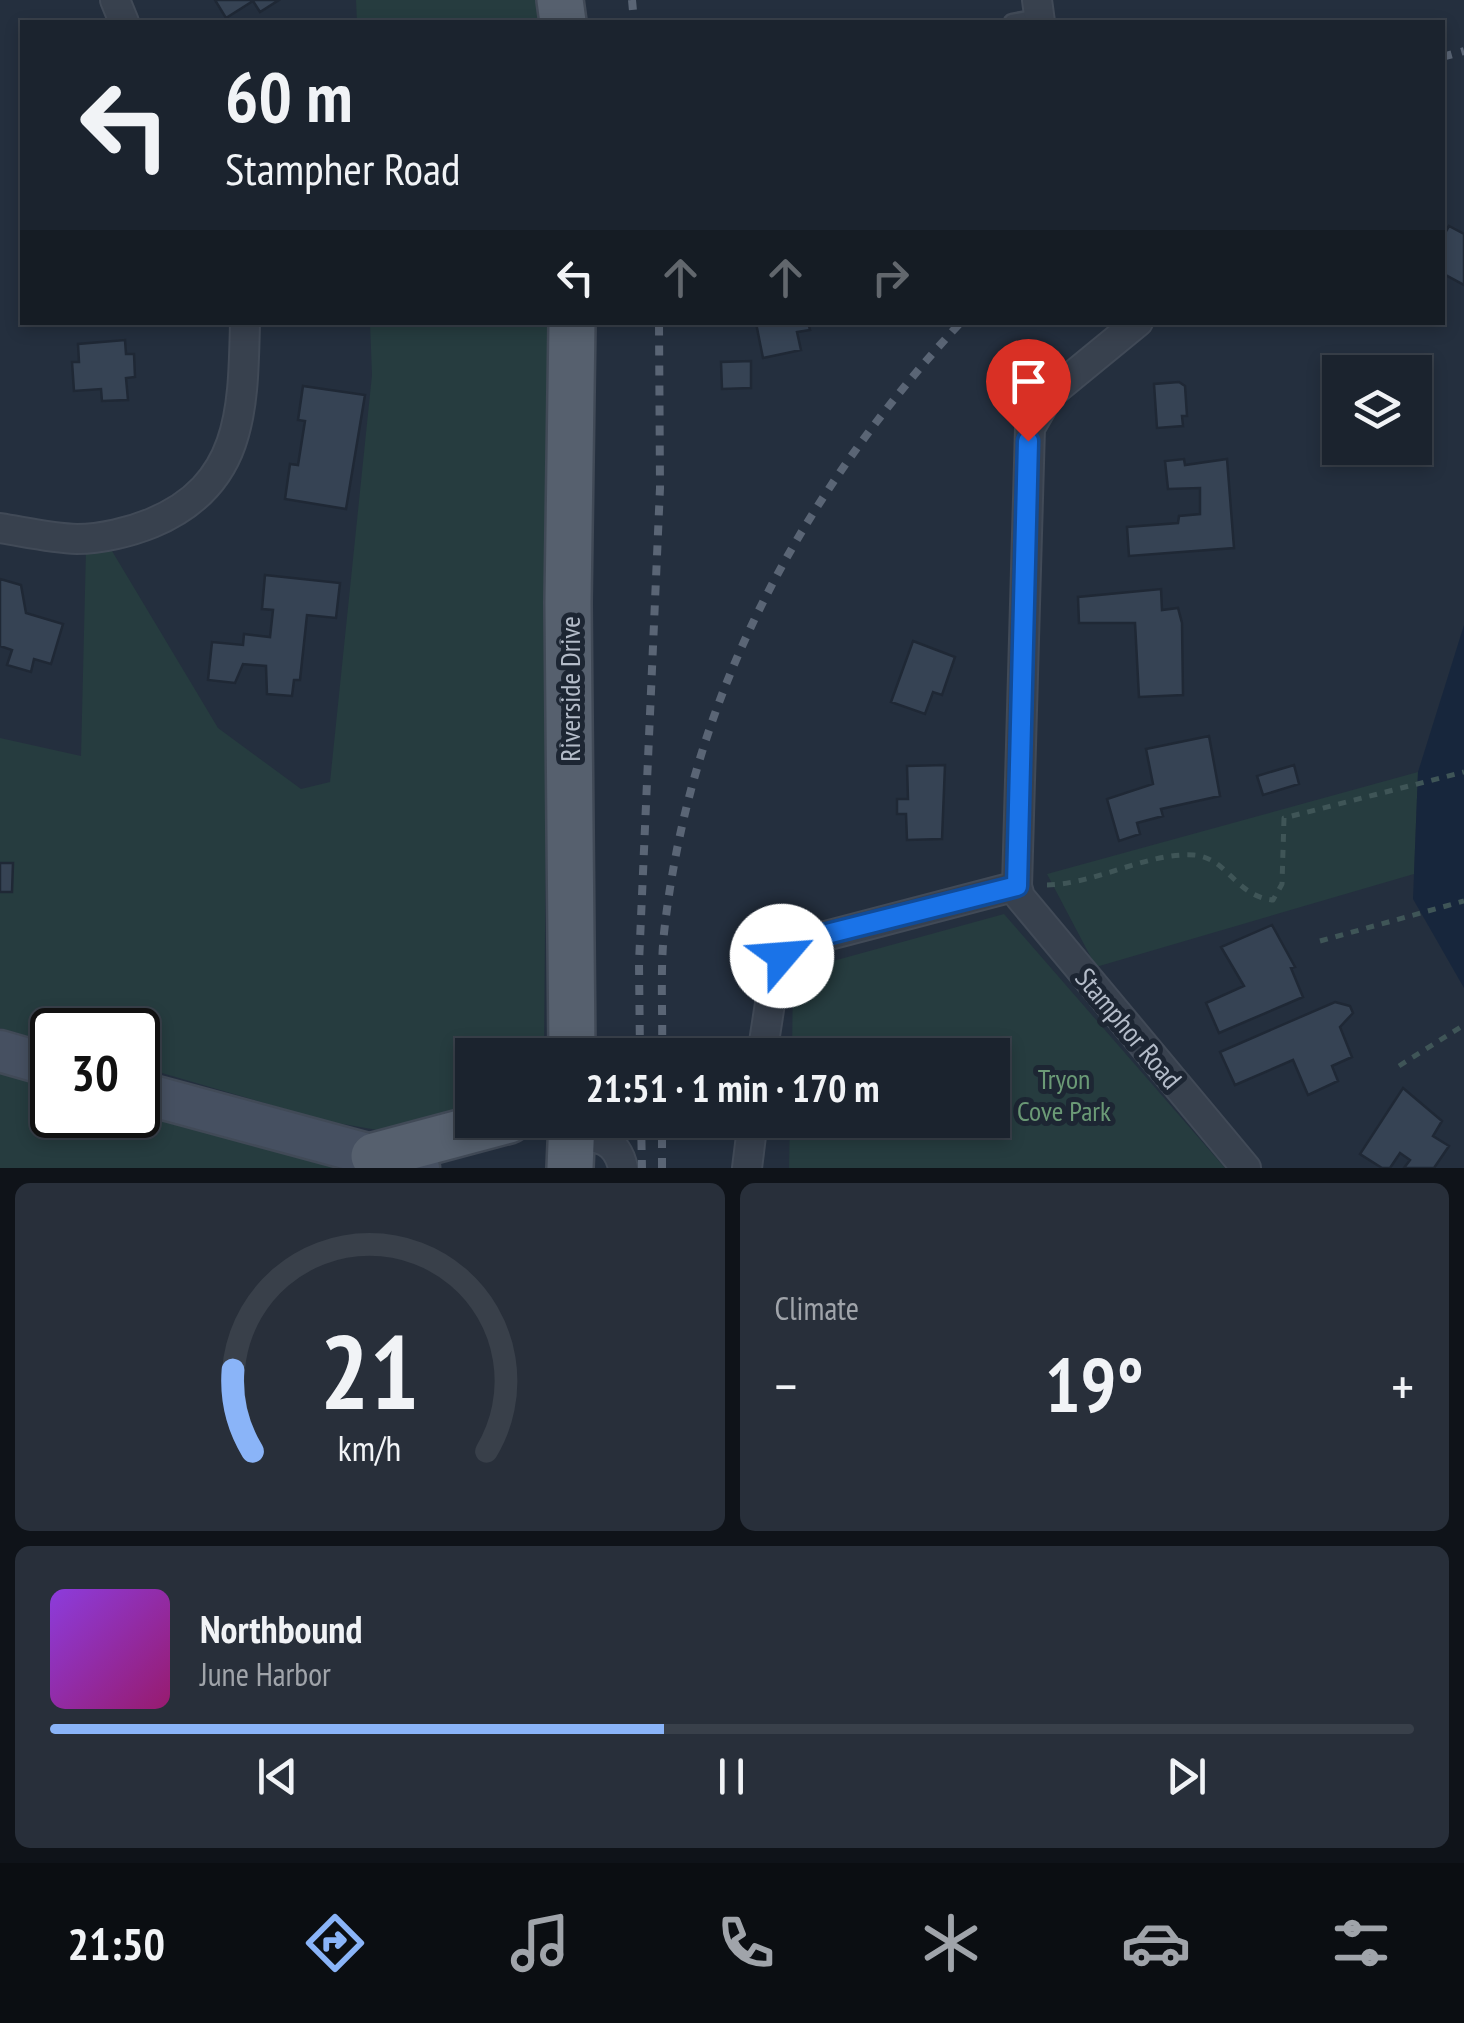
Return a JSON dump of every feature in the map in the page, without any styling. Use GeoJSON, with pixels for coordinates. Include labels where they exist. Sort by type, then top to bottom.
{"type":"FeatureCollection","features":[{"type":"Feature","properties":{"kind":"main road","name":"Riverside Drive"},"geometry":{"type":"LineString","coordinates":[[572,325],[568,603],[572,1038]]}},
{"type":"Feature","properties":{"kind":"main road"},"geometry":{"type":"LineString","coordinates":[[0,1051],[30,1060]]}},
{"type":"Feature","properties":{"kind":"main road"},"geometry":{"type":"LineString","coordinates":[[160,1098],[382,1162],[420,1168]]}},
{"type":"Feature","properties":{"kind":"main road"},"geometry":{"type":"LineString","coordinates":[[382,1162],[459,1138]]}},
{"type":"Feature","properties":{"kind":"street"},"geometry":{"type":"LineString","coordinates":[[0,528],[78,539],[135,530],[182,510],[200,497],[217,477],[228,452],[244,368],[246,325]]}},
{"type":"Feature","properties":{"kind":"street"},"geometry":{"type":"LineString","coordinates":[[765,1038],[775,972],[795,944],[1017,886],[1028,441],[1036,411],[1049,395],[1134,325]]}},
{"type":"Feature","properties":{"kind":"street","name":"Stamphor Road"},"geometry":{"type":"LineString","coordinates":[[1017,886],[1020,897],[1246,1168]]}},
{"type":"Feature","properties":{"kind":"street"},"geometry":{"type":"LineString","coordinates":[[571,1141],[600,1136],[615,1147],[623,1168]]}},
{"type":"Feature","properties":{"kind":"street"},"geometry":{"type":"LineString","coordinates":[[747,1168],[751,1138]]}},
{"type":"Feature","properties":{"kind":"path"},"geometry":{"type":"LineString","coordinates":[[1017,886],[1078,884],[1170,857],[1194,856],[1221,867],[1254,898],[1273,900],[1282,884],[1284,818],[1464,772]]}},
{"type":"Feature","properties":{"kind":"path"},"geometry":{"type":"LineString","coordinates":[[1320,940],[1464,902]]}},
{"type":"Feature","properties":{"kind":"path"},"geometry":{"type":"LineString","coordinates":[[1399,1066],[1464,1026]]}},
{"type":"Feature","properties":{"kind":"green space"},"geometry":{"type":"Polygon","coordinates":[[[356,0],[541,0],[544,20],[357,20],[356,0]]]}},
{"type":"Feature","properties":{"kind":"green space"},"geometry":{"type":"Polygon","coordinates":[[[370,325],[550,325],[544,1038],[455,1038],[455,1123],[400,1134],[326,1121],[160,1072],[160,1008],[30,1008],[30,1037],[0,1028],[0,738],[81,756],[86,549],[112,551],[218,728],[301,789],[330,782],[372,375],[370,325]]]}},
{"type":"Feature","properties":{"kind":"green space"},"geometry":{"type":"Polygon","coordinates":[[[1418,772],[1414,874],[1096,967],[1047,874],[1418,772]]]}},
{"type":"Feature","properties":{"kind":"green space","name":"Tryon Cove Park"},"geometry":{"type":"Polygon","coordinates":[[[1004,914],[1225,1168],[789,1168],[790,1138],[1010,1138],[1010,1038],[792,1038],[793,972],[1004,914]]]}},
{"type":"Feature","properties":{"kind":"green space"},"geometry":{"type":"Polygon","coordinates":[[[0,1063],[30,1072],[30,1138],[160,1138],[160,1111],[351,1168],[0,1168],[0,1063]]]}},
{"type":"Feature","properties":{"kind":"water"},"geometry":{"type":"Polygon","coordinates":[[[1464,625],[1464,988],[1413,899],[1418,772],[1464,625]]]}},
{"type":"Feature","properties":{"kind":"building"},"geometry":{"type":"Polygon","coordinates":[[[215,0],[279,0],[260,12],[253,1],[226,18],[215,0]]]}},
{"type":"Feature","properties":{"kind":"building"},"geometry":{"type":"Polygon","coordinates":[[[1449,226],[1464,234],[1464,285],[1445,275],[1445,233],[1449,226]]]}},
{"type":"Feature","properties":{"kind":"building"},"geometry":{"type":"Polygon","coordinates":[[[756,325],[809,325],[810,330],[797,332],[801,350],[763,358],[756,325]]]}},
{"type":"Feature","properties":{"kind":"building"},"geometry":{"type":"Polygon","coordinates":[[[125,340],[126,354],[134,354],[135,377],[126,378],[128,400],[102,401],[101,389],[74,391],[72,362],[79,362],[78,344],[125,340]]]}},
{"type":"Feature","properties":{"kind":"building"},"geometry":{"type":"Polygon","coordinates":[[[751,361],[751,388],[722,389],[721,362],[751,361]]]}},
{"type":"Feature","properties":{"kind":"building"},"geometry":{"type":"Polygon","coordinates":[[[1179,382],[1185,386],[1187,416],[1182,416],[1183,426],[1157,428],[1154,384],[1179,382]]]}},
{"type":"Feature","properties":{"kind":"building"},"geometry":{"type":"Polygon","coordinates":[[[303,386],[365,395],[346,509],[285,499],[290,464],[298,465],[305,421],[298,420],[303,386]]]}},
{"type":"Feature","properties":{"kind":"building"},"geometry":{"type":"Polygon","coordinates":[[[1184,459],[1185,465],[1227,459],[1234,548],[1129,556],[1127,527],[1178,523],[1179,516],[1200,514],[1200,488],[1168,489],[1165,461],[1184,459]]]}},
{"type":"Feature","properties":{"kind":"building"},"geometry":{"type":"Polygon","coordinates":[[[265,575],[340,583],[336,618],[307,615],[300,680],[294,680],[292,696],[267,694],[266,666],[243,664],[235,683],[208,680],[212,642],[243,645],[244,634],[270,637],[273,610],[262,609],[265,575]]]}},
{"type":"Feature","properties":{"kind":"building"},"geometry":{"type":"Polygon","coordinates":[[[0,579],[21,585],[26,613],[63,624],[51,664],[34,659],[31,672],[7,665],[12,650],[0,646],[0,579]]]}},
{"type":"Feature","properties":{"kind":"building"},"geometry":{"type":"Polygon","coordinates":[[[1161,589],[1162,610],[1178,608],[1182,623],[1183,695],[1139,697],[1135,623],[1079,623],[1078,597],[1161,589]]]}},
{"type":"Feature","properties":{"kind":"building"},"geometry":{"type":"Polygon","coordinates":[[[913,641],[955,657],[942,695],[933,692],[925,714],[891,702],[913,641]]]}},
{"type":"Feature","properties":{"kind":"building"},"geometry":{"type":"Polygon","coordinates":[[[1209,736],[1220,796],[1161,809],[1163,816],[1137,823],[1140,834],[1119,841],[1107,799],[1153,784],[1146,749],[1209,736]]]}},
{"type":"Feature","properties":{"kind":"building"},"geometry":{"type":"Polygon","coordinates":[[[945,765],[942,839],[907,840],[906,814],[897,814],[897,799],[908,799],[907,766],[945,765]]]}},
{"type":"Feature","properties":{"kind":"building"},"geometry":{"type":"Polygon","coordinates":[[[1294,765],[1299,784],[1263,795],[1257,776],[1294,765]]]}},
{"type":"Feature","properties":{"kind":"building"},"geometry":{"type":"Polygon","coordinates":[[[0,863],[13,863],[12,892],[0,892],[0,863]]]}},
{"type":"Feature","properties":{"kind":"building"},"geometry":{"type":"Polygon","coordinates":[[[1272,925],[1295,967],[1291,968],[1303,997],[1219,1033],[1206,1003],[1244,986],[1221,947],[1272,925]]]}},
{"type":"Feature","properties":{"kind":"building"},"geometry":{"type":"Polygon","coordinates":[[[1335,1002],[1350,1006],[1353,1013],[1340,1027],[1352,1057],[1332,1066],[1338,1081],[1308,1095],[1293,1060],[1235,1085],[1220,1052],[1335,1002]]]}},
{"type":"Feature","properties":{"kind":"building"},"geometry":{"type":"Polygon","coordinates":[[[1403,1088],[1442,1121],[1433,1136],[1449,1146],[1434,1168],[1404,1168],[1410,1160],[1400,1153],[1390,1168],[1382,1168],[1360,1154],[1403,1088]]]}},
{"type":"Feature","properties":{"kind":"railway"},"geometry":{"type":"LineString","coordinates":[[632,0],[634,20]]}},
{"type":"Feature","properties":{"kind":"railway"},"geometry":{"type":"LineString","coordinates":[[1445,56],[1464,51]]}},
{"type":"Feature","properties":{"kind":"railway"},"geometry":{"type":"LineString","coordinates":[[640,1038],[639,963],[660,488],[659,325]]}},
{"type":"Feature","properties":{"kind":"railway"},"geometry":{"type":"LineString","coordinates":[[662,1038],[664,933],[678,846],[699,762],[727,681],[762,604],[804,529],[903,388],[958,325]]}},
{"type":"Feature","properties":{"kind":"railway"},"geometry":{"type":"LineString","coordinates":[[641,1138],[642,1168]]}},
{"type":"Feature","properties":{"kind":"railway"},"geometry":{"type":"LineString","coordinates":[[662,1138],[662,1168]]}},
{"type":"Feature","properties":{"kind":"route"},"geometry":{"type":"LineString","coordinates":[[782,956],[807,939],[1017,886],[1028,441]]}}]}
